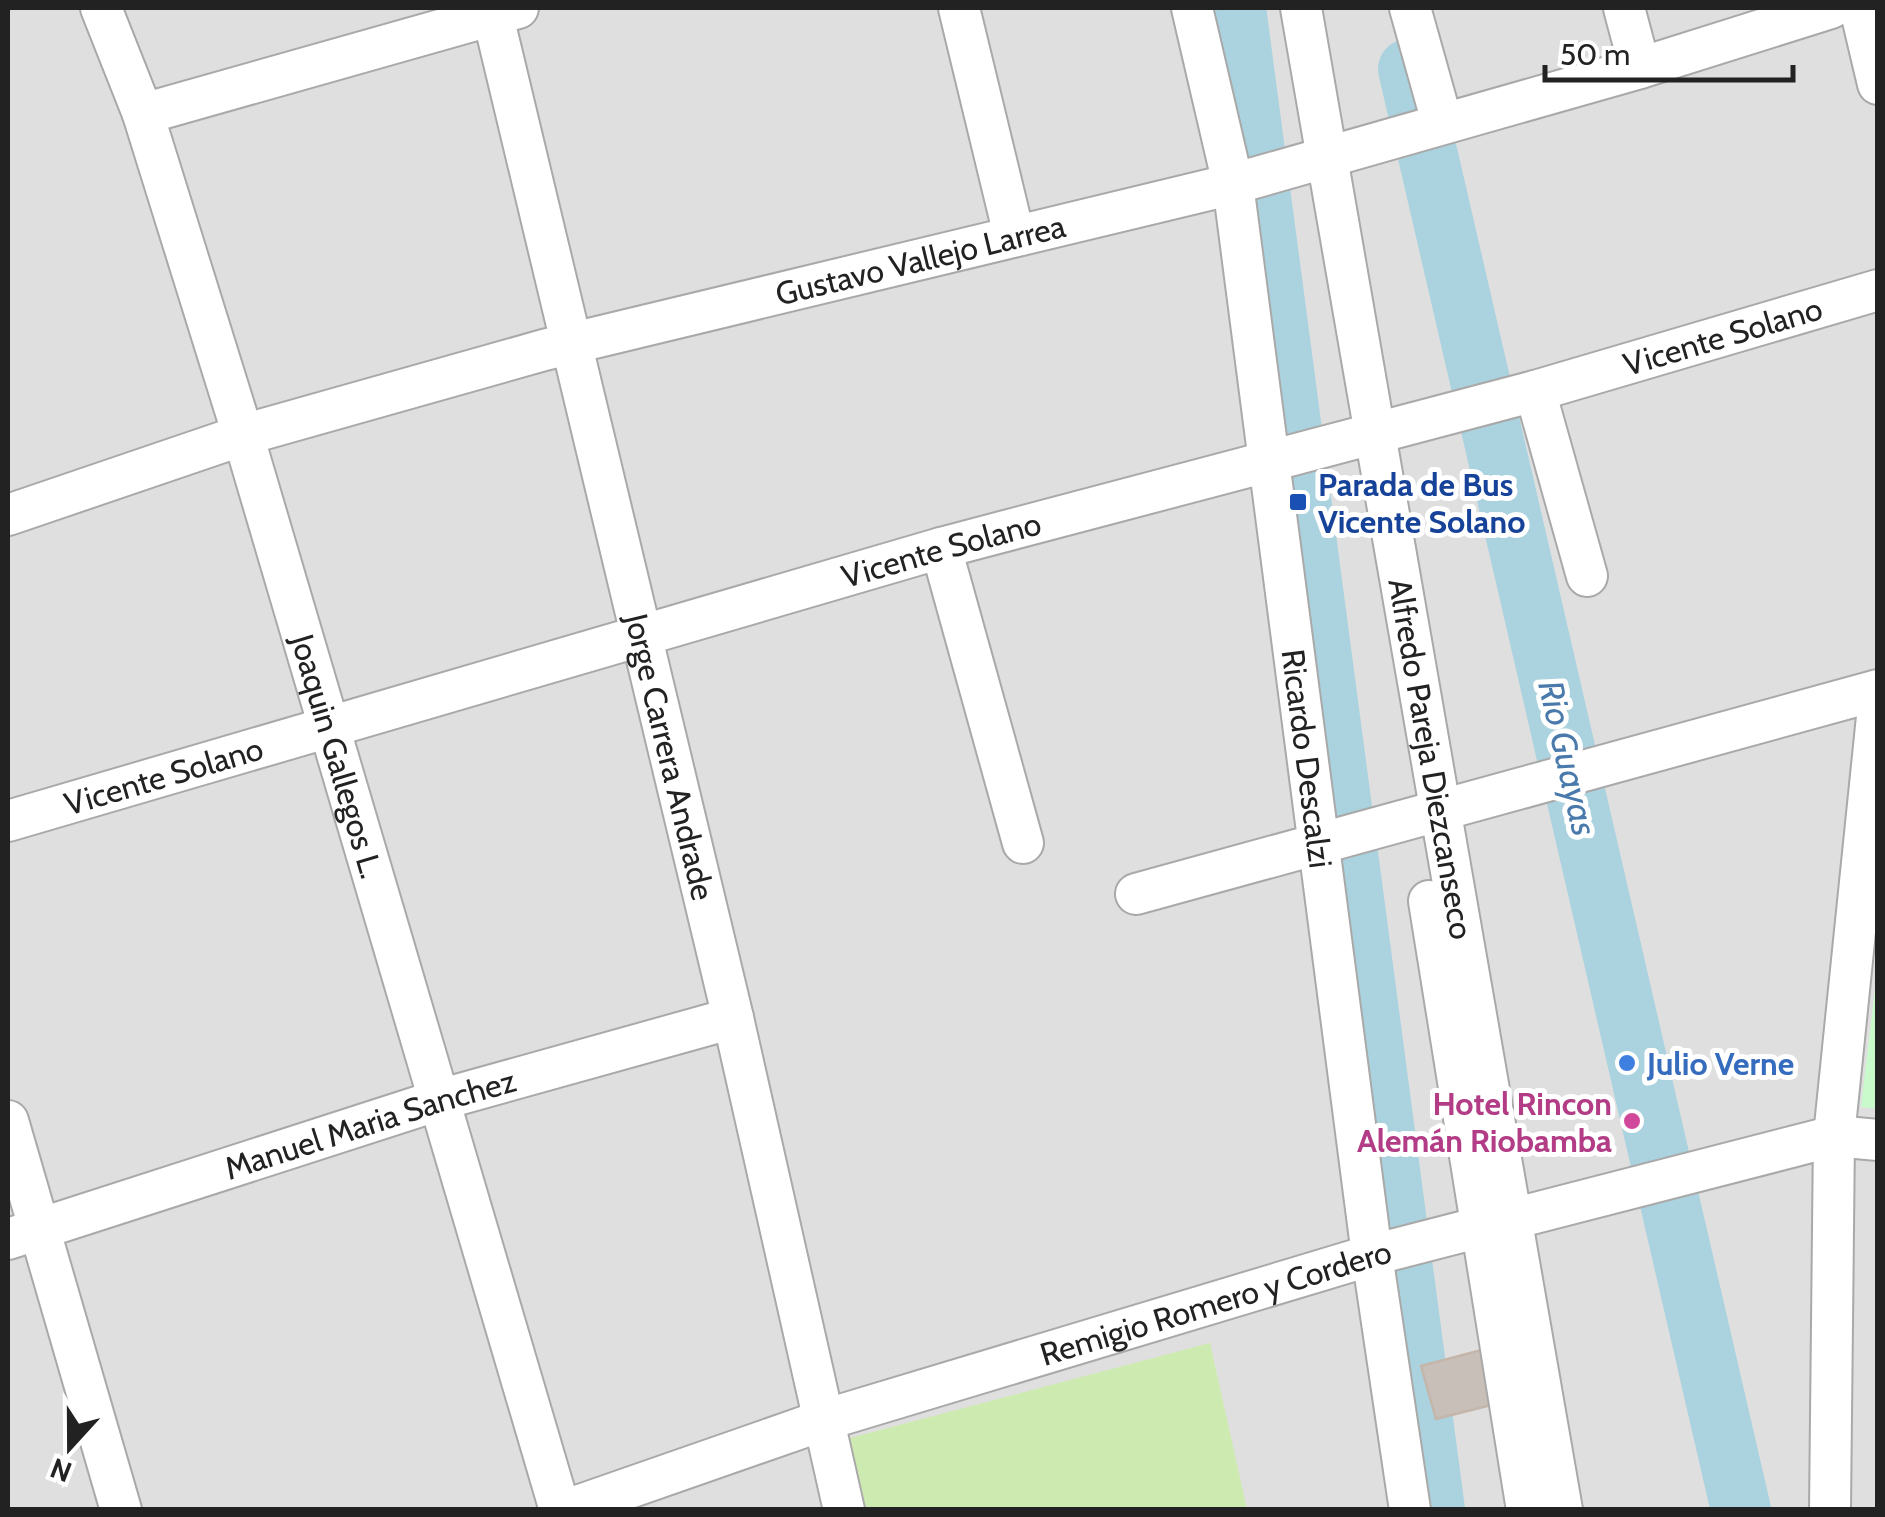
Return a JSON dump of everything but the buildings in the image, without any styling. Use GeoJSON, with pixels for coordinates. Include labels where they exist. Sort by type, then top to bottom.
{"type":"FeatureCollection","features":[{"type":"Feature","properties":{"kind":"street","name":"Joaquin Gallegos L."},"geometry":{"type":"LineString","coordinates":[[102,8],[143,114],[242,435],[563,1510]]}},
{"type":"Feature","properties":{"kind":"street"},"geometry":{"type":"LineString","coordinates":[[959,8],[1014,235]]}},
{"type":"Feature","properties":{"kind":"street","name":"Ricardo Descalzi"},"geometry":{"type":"LineString","coordinates":[[1192,8],[1233,184],[1372,1255],[1410,1510]]}},
{"type":"Feature","properties":{"kind":"street"},"geometry":{"type":"LineString","coordinates":[[1283,8],[1528,1510]]}},
{"type":"Feature","properties":{"kind":"street","name":"Alfredo Pareja Diezcanseco"},"geometry":{"type":"LineString","coordinates":[[1301,8],[1562,1510]]}},
{"type":"Feature","properties":{"kind":"street"},"geometry":{"type":"LineString","coordinates":[[1410,8],[1442,122]]}},
{"type":"Feature","properties":{"kind":"street"},"geometry":{"type":"LineString","coordinates":[[1624,8],[1640,68]]}},
{"type":"Feature","properties":{"kind":"street","name":"Gustavo Vallejo Larrea"},"geometry":{"type":"LineString","coordinates":[[8,514],[242,435],[570,343],[1233,184],[1640,68],[1831,8]]}},
{"type":"Feature","properties":{"kind":"street"},"geometry":{"type":"LineString","coordinates":[[1860,8],[1878,84]]}},
{"type":"Feature","properties":{"kind":"street"},"geometry":{"type":"LineString","coordinates":[[143,114],[500,10]]}},
{"type":"Feature","properties":{"kind":"street","name":"Jorge Carrera Andrade"},"geometry":{"type":"LineString","coordinates":[[500,10],[570,343],[733,1018],[844,1510]]}},
{"type":"Feature","properties":{"kind":"street","name":"Vicente Solano"},"geometry":{"type":"LineString","coordinates":[[8,821],[941,548],[1535,391],[1878,290]]}},
{"type":"Feature","properties":{"kind":"street"},"geometry":{"type":"LineString","coordinates":[[1535,391],[1587,576]]}},
{"type":"Feature","properties":{"kind":"street"},"geometry":{"type":"LineString","coordinates":[[941,548],[1023,843]]}},
{"type":"Feature","properties":{"kind":"street"},"geometry":{"type":"LineString","coordinates":[[1136,894],[1878,690]]}},
{"type":"Feature","properties":{"kind":"street"},"geometry":{"type":"LineString","coordinates":[[1830,1510],[1834,1136],[1878,707]]}},
{"type":"Feature","properties":{"kind":"street","name":"Manuel Maria Sanchez"},"geometry":{"type":"LineString","coordinates":[[22,1234],[439,1100],[733,1018]]}},
{"type":"Feature","properties":{"kind":"street"},"geometry":{"type":"LineString","coordinates":[[8,1121],[22,1234],[120,1510]]}},
{"type":"Feature","properties":{"kind":"street","name":"Remigio Romero y Cordero"},"geometry":{"type":"LineString","coordinates":[[563,1510],[824,1420],[1372,1255],[1834,1136],[1878,1140]]}},
{"type":"Feature","properties":{"kind":"shaded area"},"geometry":{"type":"Polygon","coordinates":[[[8,8],[1877,8],[1877,1509],[8,1509],[8,8]]]}},
{"type":"Feature","properties":{"kind":"green space"},"geometry":{"type":"Polygon","coordinates":[[[1877,971],[1878,1109],[1861,1107],[1877,971]]]}},
{"type":"Feature","properties":{"kind":"green space"},"geometry":{"type":"Polygon","coordinates":[[[1210,1343],[1247,1509],[861,1509],[846,1439],[1210,1343]]]}},
{"type":"Feature","properties":{"kind":"waterway","name":"Rio Guayas"},"geometry":{"type":"LineString","coordinates":[[1236,8],[1435,1510]]}},
{"type":"Feature","properties":{"kind":"waterway","name":"Rio Guayas"},"geometry":{"type":"LineString","coordinates":[[1408,69],[1741,1510]]}},
{"type":"Feature","properties":{"kind":"place","name":"Parada de Bus Vicente Solano"},"geometry":{"type":"Point","coordinates":[1298,502]}},
{"type":"Feature","properties":{"kind":"place","name":"Julio Verne"},"geometry":{"type":"Point","coordinates":[1627,1063]}},
{"type":"Feature","properties":{"kind":"place","name":"Hotel Rincon Alemán Riobamba"},"geometry":{"type":"Point","coordinates":[1632,1121]}}]}
